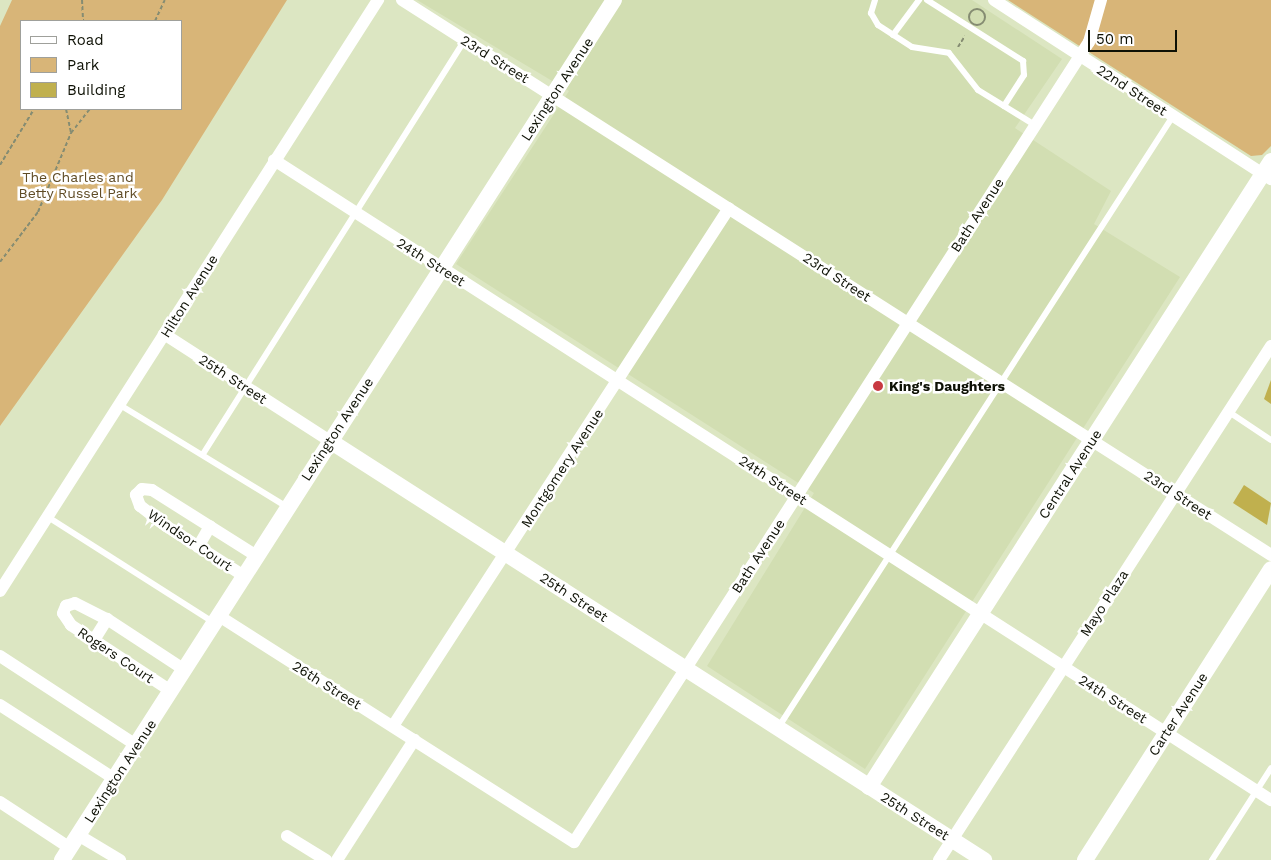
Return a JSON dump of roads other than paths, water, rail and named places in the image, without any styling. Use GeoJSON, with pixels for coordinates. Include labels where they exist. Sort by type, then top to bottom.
{"type":"FeatureCollection","features":[{"type":"Feature","properties":{"kind":"street","name":"Hilton Avenue"},"geometry":{"type":"LineString","coordinates":[[0,591],[378,0]]}},
{"type":"Feature","properties":{"kind":"street","name":"23rd Street"},"geometry":{"type":"LineString","coordinates":[[402,0],[1271,555]]}},
{"type":"Feature","properties":{"kind":"street","name":"Lexington Avenue"},"geometry":{"type":"LineString","coordinates":[[70,848],[440,267],[614,0]]}},
{"type":"Feature","properties":{"kind":"street","name":"Bath Avenue"},"geometry":{"type":"LineString","coordinates":[[436,753],[574,842],[1095,31],[1100,0]]}},
{"type":"Feature","properties":{"kind":"street","name":"22nd Street"},"geometry":{"type":"LineString","coordinates":[[989,3],[1079,56],[1173,116],[1268,171]]}},
{"type":"Feature","properties":{"kind":"street","name":"24th Street"},"geometry":{"type":"LineString","coordinates":[[274,160],[355,214],[1271,800]]}},
{"type":"Feature","properties":{"kind":"street","name":"Central Avenue"},"geometry":{"type":"LineString","coordinates":[[869,787],[1268,171]]}},
{"type":"Feature","properties":{"kind":"street","name":"Montgomery Avenue"},"geometry":{"type":"LineString","coordinates":[[393,726],[507,554],[729,208]]}},
{"type":"Feature","properties":{"kind":"street","name":"25th Street"},"geometry":{"type":"LineString","coordinates":[[164,334],[984,860]]}},
{"type":"Feature","properties":{"kind":"street","name":"Mayo Plaza"},"geometry":{"type":"LineString","coordinates":[[939,860],[1271,346]]}},
{"type":"Feature","properties":{"kind":"street","name":"Windsor Court"},"geometry":{"type":"LineString","coordinates":[[244,576],[166,526],[140,506],[136,495],[142,489],[152,490],[257,556]]}},
{"type":"Feature","properties":{"kind":"street"},"geometry":{"type":"LineString","coordinates":[[166,526],[179,506]]}},
{"type":"Feature","properties":{"kind":"street"},"geometry":{"type":"LineString","coordinates":[[198,547],[210,526]]}},
{"type":"Feature","properties":{"kind":"street","name":"Carter Avenue"},"geometry":{"type":"LineString","coordinates":[[1085,860],[1271,568]]}},
{"type":"Feature","properties":{"kind":"street","name":"Rogers Court"},"geometry":{"type":"LineString","coordinates":[[171,691],[94,640],[64,617],[66,606],[75,603],[107,619],[185,670]]}},
{"type":"Feature","properties":{"kind":"street"},"geometry":{"type":"LineString","coordinates":[[94,640],[107,619]]}},
{"type":"Feature","properties":{"kind":"street","name":"26th Street"},"geometry":{"type":"LineString","coordinates":[[217,619],[436,753]]}},
{"type":"Feature","properties":{"kind":"street"},"geometry":{"type":"LineString","coordinates":[[0,656],[136,745]]}},
{"type":"Feature","properties":{"kind":"street"},"geometry":{"type":"LineString","coordinates":[[0,705],[115,778]]}},
{"type":"Feature","properties":{"kind":"street"},"geometry":{"type":"LineString","coordinates":[[338,860],[414,740]]}},
{"type":"Feature","properties":{"kind":"street"},"geometry":{"type":"LineString","coordinates":[[0,802],[70,848],[120,860]]}},
{"type":"Feature","properties":{"kind":"street"},"geometry":{"type":"LineString","coordinates":[[287,836],[326,860]]}},
{"type":"Feature","properties":{"kind":"lane"},"geometry":{"type":"LineString","coordinates":[[875,0],[874,20],[893,35],[916,49],[949,53],[978,90],[1035,125]]}},
{"type":"Feature","properties":{"kind":"lane"},"geometry":{"type":"LineString","coordinates":[[893,35],[919,0]]}},
{"type":"Feature","properties":{"kind":"lane"},"geometry":{"type":"LineString","coordinates":[[927,0],[1023,61],[1024,75],[1004,106]]}},
{"type":"Feature","properties":{"kind":"lane"},"geometry":{"type":"LineString","coordinates":[[202,454],[465,40]]}},
{"type":"Feature","properties":{"kind":"lane"},"geometry":{"type":"LineString","coordinates":[[778,729],[1173,116]]}},
{"type":"Feature","properties":{"kind":"lane"},"geometry":{"type":"LineString","coordinates":[[120,404],[287,507]]}},
{"type":"Feature","properties":{"kind":"lane"},"geometry":{"type":"LineString","coordinates":[[1229,412],[1271,440]]}},
{"type":"Feature","properties":{"kind":"lane"},"geometry":{"type":"LineString","coordinates":[[48,517],[217,619]]}},
{"type":"Feature","properties":{"kind":"lane"},"geometry":{"type":"LineString","coordinates":[[1212,860],[1271,768]]}},
{"type":"Feature","properties":{"kind":"place","name":"King's Daughters"},"geometry":{"type":"Point","coordinates":[878,386]}},
{"type":"Feature","properties":{"kind":"park label","name":"The Charles and Betty Russel Park"},"geometry":{"type":"Point","coordinates":[78,186]}}]}
